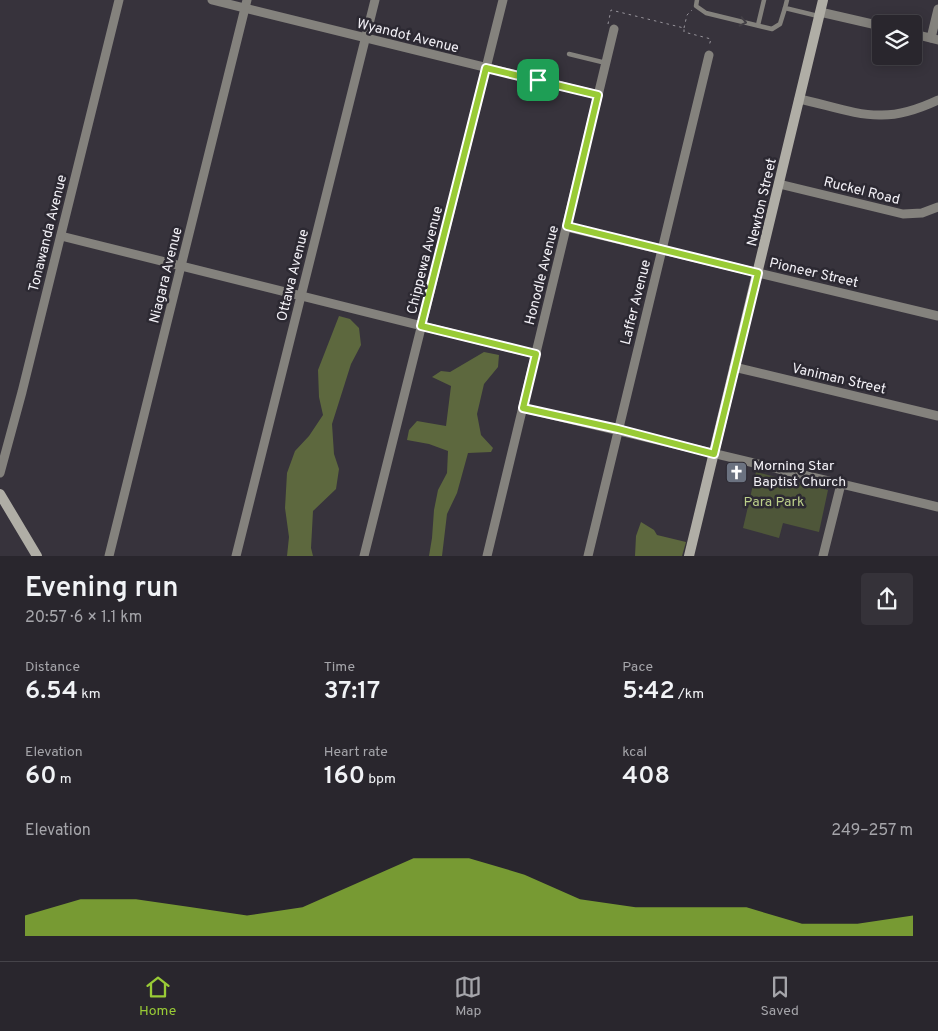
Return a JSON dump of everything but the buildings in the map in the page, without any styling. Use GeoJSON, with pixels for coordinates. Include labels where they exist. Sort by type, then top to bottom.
{"type":"FeatureCollection","features":[{"type":"Feature","properties":{"kind":"street","name":"Tonawanda Avenue"},"geometry":{"type":"LineString","coordinates":[[0,473],[119,0]]}},
{"type":"Feature","properties":{"kind":"street","name":"Wyandot Avenue"},"geometry":{"type":"LineString","coordinates":[[212,0],[246,4],[365,39],[598,95]]}},
{"type":"Feature","properties":{"kind":"street","name":"Ottawa Avenue"},"geometry":{"type":"LineString","coordinates":[[236,556],[375,0]]}},
{"type":"Feature","properties":{"kind":"street","name":"Chippewa Avenue"},"geometry":{"type":"LineString","coordinates":[[364,556],[502,0]]}},
{"type":"Feature","properties":{"kind":"street","name":"Newton Street"},"geometry":{"type":"LineString","coordinates":[[689,556],[823,0]]}},
{"type":"Feature","properties":{"kind":"street","name":"Niagara Avenue"},"geometry":{"type":"LineString","coordinates":[[109,556],[246,4]]}},
{"type":"Feature","properties":{"kind":"street"},"geometry":{"type":"LineString","coordinates":[[922,36],[935,39],[938,9]]}},
{"type":"Feature","properties":{"kind":"street"},"geometry":{"type":"LineString","coordinates":[[820,14],[872,24]]}},
{"type":"Feature","properties":{"kind":"street","name":"Honodle Avenue"},"geometry":{"type":"LineString","coordinates":[[487,556],[606,63],[611,27]]}},
{"type":"Feature","properties":{"kind":"street","name":"Laffer Avenue"},"geometry":{"type":"LineString","coordinates":[[588,556],[709,51]]}},
{"type":"Feature","properties":{"kind":"street"},"geometry":{"type":"LineString","coordinates":[[799,99],[882,115],[901,113],[938,100]]}},
{"type":"Feature","properties":{"kind":"street","name":"Ruckel Road"},"geometry":{"type":"LineString","coordinates":[[779,184],[903,214],[916,214],[938,206]]}},
{"type":"Feature","properties":{"kind":"street","name":"Pioneer Street"},"geometry":{"type":"LineString","coordinates":[[567,226],[938,316]]}},
{"type":"Feature","properties":{"kind":"street"},"geometry":{"type":"LineString","coordinates":[[61,236],[536,354]]}},
{"type":"Feature","properties":{"kind":"street","name":"Vaniman Street"},"geometry":{"type":"LineString","coordinates":[[734,367],[938,416]]}},
{"type":"Feature","properties":{"kind":"street"},"geometry":{"type":"LineString","coordinates":[[523,408],[618,429],[714,454],[938,507]]}},
{"type":"Feature","properties":{"kind":"street"},"geometry":{"type":"LineString","coordinates":[[823,556],[841,484]]}},
{"type":"Feature","properties":{"kind":"street"},"geometry":{"type":"LineString","coordinates":[[0,494],[37,556]]}},
{"type":"Feature","properties":{"kind":"lane"},"geometry":{"type":"LineString","coordinates":[[698,0],[696,6],[706,13],[772,28],[780,24],[786,0]]}},
{"type":"Feature","properties":{"kind":"lane"},"geometry":{"type":"LineString","coordinates":[[758,25],[764,0]]}},
{"type":"Feature","properties":{"kind":"lane"},"geometry":{"type":"LineString","coordinates":[[785,8],[820,14]]}},
{"type":"Feature","properties":{"kind":"lane"},"geometry":{"type":"LineString","coordinates":[[569,54],[606,63]]}},
{"type":"Feature","properties":{"kind":"path"},"geometry":{"type":"LineString","coordinates":[[696,6],[687,15],[684,32],[710,39],[709,51]]}},
{"type":"Feature","properties":{"kind":"path"},"geometry":{"type":"LineString","coordinates":[[611,27],[611,10],[684,28]]}},
{"type":"Feature","properties":{"kind":"green space"},"geometry":{"type":"Polygon","coordinates":[[[339,316],[350,319],[359,328],[361,345],[351,364],[332,424],[334,454],[339,469],[336,489],[313,511],[311,548],[313,556],[287,556],[289,537],[285,508],[287,473],[295,451],[309,436],[323,415],[319,397],[318,370],[339,316]]]}},
{"type":"Feature","properties":{"kind":"green space"},"geometry":{"type":"Polygon","coordinates":[[[484,352],[499,355],[498,367],[484,384],[477,414],[481,435],[493,448],[491,452],[468,453],[457,493],[447,514],[442,556],[429,556],[434,510],[438,490],[447,473],[448,451],[429,444],[407,440],[409,430],[417,421],[446,426],[451,386],[432,377],[441,371],[450,372],[484,352]]]}},
{"type":"Feature","properties":{"kind":"green space","name":"Para Park"},"geometry":{"type":"Polygon","coordinates":[[[756,472],[828,490],[819,532],[783,523],[779,538],[743,528],[756,472]]]}},
{"type":"Feature","properties":{"kind":"green space"},"geometry":{"type":"Polygon","coordinates":[[[641,522],[654,530],[657,535],[686,542],[682,556],[635,556],[636,536],[641,522]]]}},
{"type":"Feature","properties":{"kind":"place","name":"Morning Star Baptist Church"},"geometry":{"type":"Point","coordinates":[737,473]}},
{"type":"Feature","properties":{"kind":"route"},"geometry":{"type":"LineString","coordinates":[[486,68],[538,80],[598,95],[567,226],[758,273],[714,454],[618,429],[523,408],[536,354],[421,326],[486,68]]}}]}
